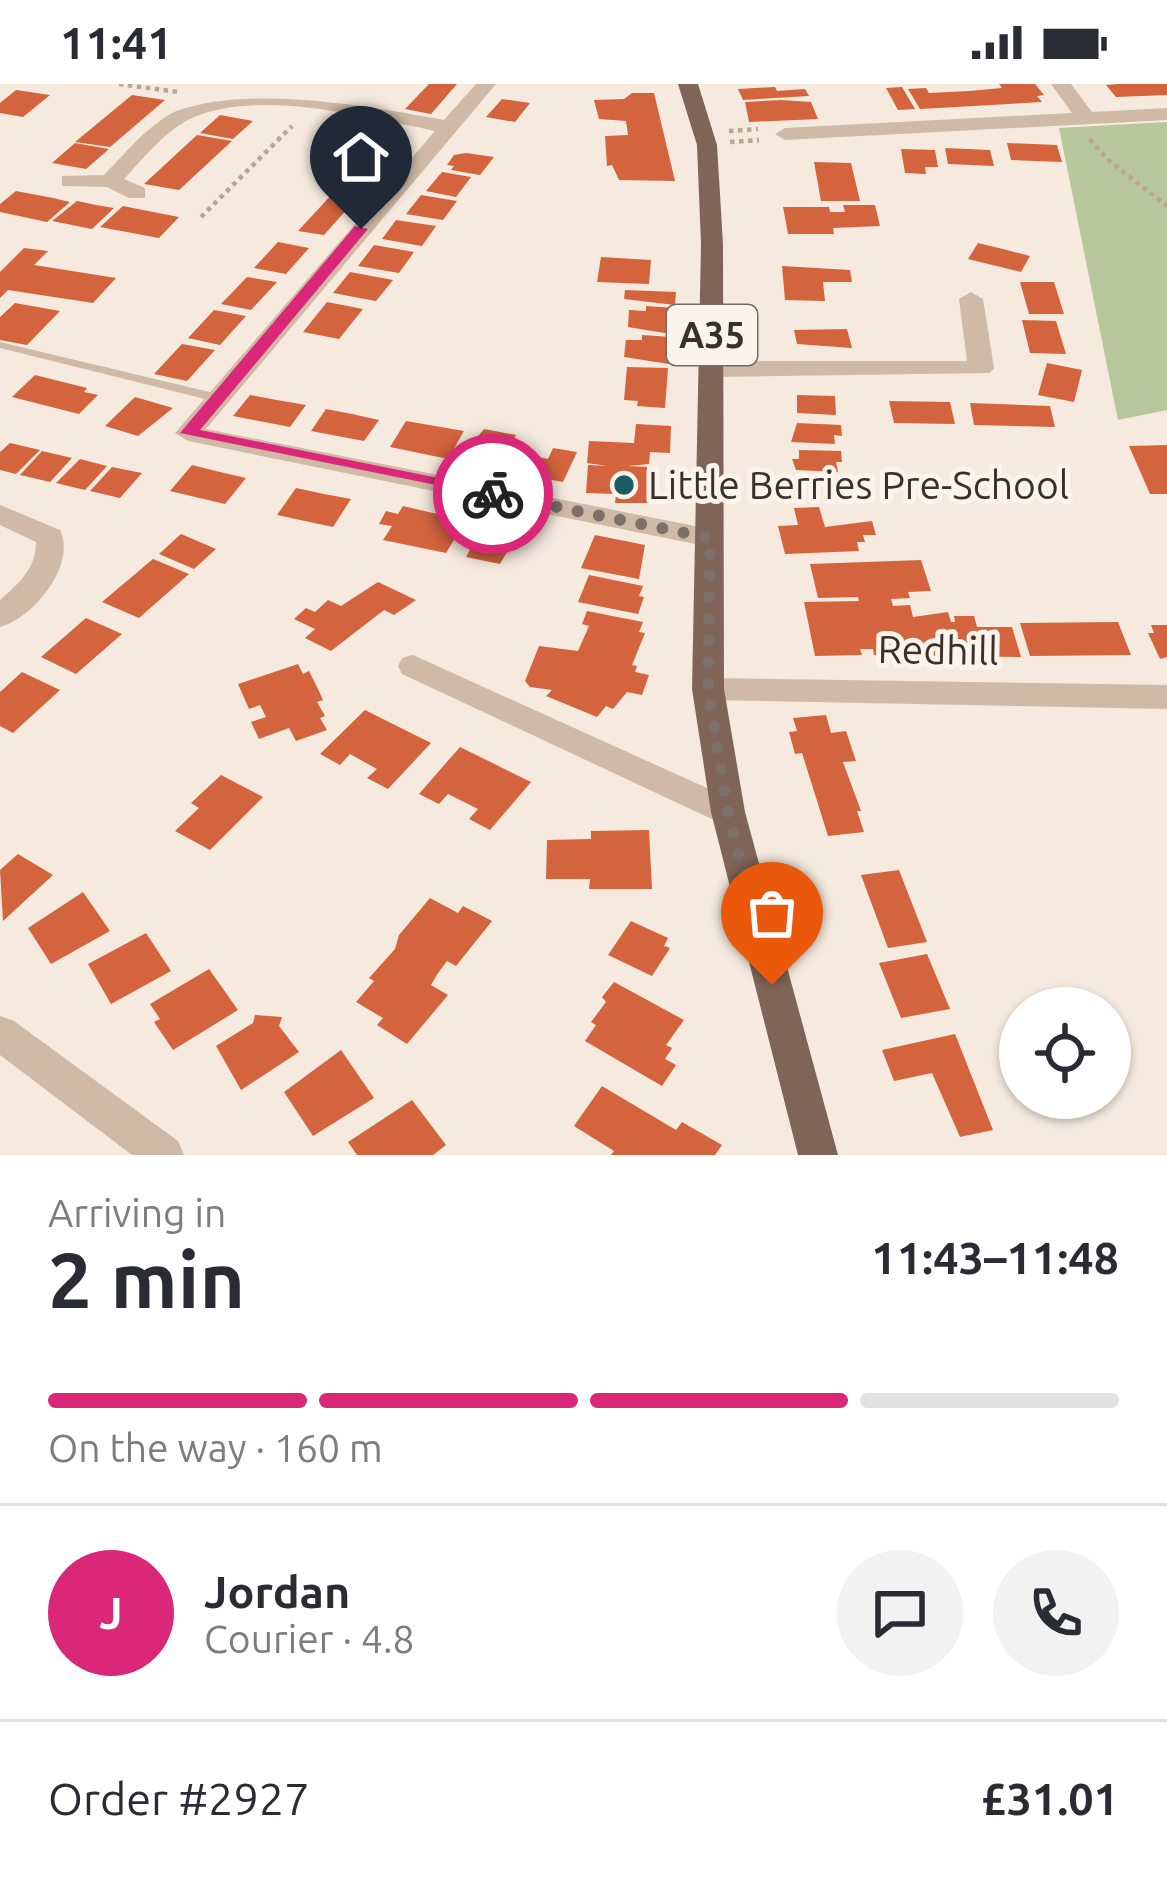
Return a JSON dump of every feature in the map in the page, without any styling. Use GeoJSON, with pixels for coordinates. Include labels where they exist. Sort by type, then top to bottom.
{"type":"FeatureCollection","features":[{"type":"Feature","properties":{"kind":"main road","name":"A35"},"geometry":{"type":"LineString","coordinates":[[688,84],[705,138],[712,369],[708,689],[728,812],[818,1155]]}},
{"type":"Feature","properties":{"kind":"street"},"geometry":{"type":"LineString","coordinates":[[486,84],[188,433],[710,538]]}},
{"type":"Feature","properties":{"kind":"street"},"geometry":{"type":"LineString","coordinates":[[1061,84],[1086,118]]}},
{"type":"Feature","properties":{"kind":"street"},"geometry":{"type":"LineString","coordinates":[[110,181],[170,124],[215,103],[261,95],[447,127]]}},
{"type":"Feature","properties":{"kind":"street"},"geometry":{"type":"LineString","coordinates":[[785,134],[1167,114]]}},
{"type":"Feature","properties":{"kind":"street"},"geometry":{"type":"LineString","coordinates":[[70,181],[110,181],[137,193]]}},
{"type":"Feature","properties":{"kind":"street"},"geometry":{"type":"LineString","coordinates":[[712,369],[981,368],[971,299]]}},
{"type":"Feature","properties":{"kind":"street"},"geometry":{"type":"LineString","coordinates":[[0,514],[50,537],[53,553],[47,572],[0,617]]}},
{"type":"Feature","properties":{"kind":"street"},"geometry":{"type":"LineString","coordinates":[[413,666],[728,812]]}},
{"type":"Feature","properties":{"kind":"street","name":"Redhill"},"geometry":{"type":"LineString","coordinates":[[708,689],[1167,697]]}},
{"type":"Feature","properties":{"kind":"street"},"geometry":{"type":"LineString","coordinates":[[0,1034],[164,1155]]}},
{"type":"Feature","properties":{"kind":"lane"},"geometry":{"type":"LineString","coordinates":[[1,345],[217,398]]}},
{"type":"Feature","properties":{"kind":"path"},"geometry":{"type":"LineString","coordinates":[[119,84],[205,97],[215,103]]}},
{"type":"Feature","properties":{"kind":"path"},"geometry":{"type":"LineString","coordinates":[[201,217],[314,107]]}},
{"type":"Feature","properties":{"kind":"path"},"geometry":{"type":"LineString","coordinates":[[1086,118],[1090,142],[1167,206]]}},
{"type":"Feature","properties":{"kind":"path"},"geometry":{"type":"LineString","coordinates":[[705,138],[763,129],[785,134]]}},
{"type":"Feature","properties":{"kind":"path"},"geometry":{"type":"LineString","coordinates":[[705,138],[770,140],[785,134]]}},
{"type":"Feature","properties":{"kind":"green space"},"geometry":{"type":"Polygon","coordinates":[[[1167,122],[1167,410],[1118,420],[1059,128],[1167,122]]]}},
{"type":"Feature","properties":{"kind":"building"},"geometry":{"type":"Polygon","coordinates":[[[429,84],[457,84],[431,114],[405,109],[429,84]]]}},
{"type":"Feature","properties":{"kind":"building"},"geometry":{"type":"Polygon","coordinates":[[[999,84],[1035,84],[1044,95],[1037,96],[1042,102],[920,109],[908,89],[969,91],[1002,88],[999,84]]]}},
{"type":"Feature","properties":{"kind":"building"},"geometry":{"type":"Polygon","coordinates":[[[1167,84],[1167,95],[1116,97],[1106,85],[1167,84]]]}},
{"type":"Feature","properties":{"kind":"building"},"geometry":{"type":"Polygon","coordinates":[[[775,87],[777,91],[805,89],[809,96],[743,100],[738,89],[775,87]]]}},
{"type":"Feature","properties":{"kind":"building"},"geometry":{"type":"Polygon","coordinates":[[[902,87],[915,109],[898,110],[886,88],[902,87]]]}},
{"type":"Feature","properties":{"kind":"building"},"geometry":{"type":"Polygon","coordinates":[[[16,90],[50,95],[23,117],[0,113],[0,103],[16,90]]]}},
{"type":"Feature","properties":{"kind":"building"},"geometry":{"type":"Polygon","coordinates":[[[632,93],[654,93],[675,181],[619,180],[612,165],[607,166],[605,136],[628,135],[626,121],[599,119],[594,100],[624,99],[632,93]]]}},
{"type":"Feature","properties":{"kind":"building"},"geometry":{"type":"Polygon","coordinates":[[[132,95],[165,100],[110,147],[75,142],[132,95]]]}},
{"type":"Feature","properties":{"kind":"building"},"geometry":{"type":"Polygon","coordinates":[[[502,99],[530,103],[515,122],[486,117],[502,99]]]}},
{"type":"Feature","properties":{"kind":"building"},"geometry":{"type":"Polygon","coordinates":[[[745,102],[811,102],[818,119],[749,122],[745,102]]]}},
{"type":"Feature","properties":{"kind":"building"},"geometry":{"type":"Polygon","coordinates":[[[220,115],[253,121],[233,139],[200,133],[220,115]]]}},
{"type":"Feature","properties":{"kind":"building"},"geometry":{"type":"Polygon","coordinates":[[[197,135],[232,141],[179,190],[144,184],[197,135]]]}},
{"type":"Feature","properties":{"kind":"building"},"geometry":{"type":"Polygon","coordinates":[[[382,140],[405,144],[324,235],[298,231],[382,140]]]}},
{"type":"Feature","properties":{"kind":"building"},"geometry":{"type":"Polygon","coordinates":[[[75,143],[109,149],[86,169],[52,163],[75,143]]]}},
{"type":"Feature","properties":{"kind":"building"},"geometry":{"type":"Polygon","coordinates":[[[1007,143],[1057,145],[1062,162],[1011,160],[1007,143]]]}},
{"type":"Feature","properties":{"kind":"building"},"geometry":{"type":"Polygon","coordinates":[[[945,148],[990,150],[994,166],[948,164],[945,148]]]}},
{"type":"Feature","properties":{"kind":"building"},"geometry":{"type":"Polygon","coordinates":[[[901,149],[935,150],[938,167],[925,167],[926,174],[905,173],[901,149]]]}},
{"type":"Feature","properties":{"kind":"building"},"geometry":{"type":"Polygon","coordinates":[[[454,155],[494,157],[480,175],[451,170],[454,166],[447,165],[454,155]]]}},
{"type":"Feature","properties":{"kind":"building"},"geometry":{"type":"Polygon","coordinates":[[[814,162],[851,163],[860,201],[821,201],[814,162]]]}},
{"type":"Feature","properties":{"kind":"building"},"geometry":{"type":"Polygon","coordinates":[[[442,172],[471,177],[456,197],[426,191],[442,172]]]}},
{"type":"Feature","properties":{"kind":"building"},"geometry":{"type":"Polygon","coordinates":[[[16,191],[70,202],[47,222],[0,212],[0,204],[16,191]]]}},
{"type":"Feature","properties":{"kind":"building"},"geometry":{"type":"Polygon","coordinates":[[[421,195],[457,201],[443,220],[406,214],[421,195]]]}},
{"type":"Feature","properties":{"kind":"building"},"geometry":{"type":"Polygon","coordinates":[[[77,201],[114,208],[92,229],[52,221],[77,201]]]}},
{"type":"Feature","properties":{"kind":"building"},"geometry":{"type":"Polygon","coordinates":[[[843,205],[875,205],[880,226],[833,228],[834,234],[788,234],[783,207],[829,207],[830,212],[845,212],[843,205]]]}},
{"type":"Feature","properties":{"kind":"building"},"geometry":{"type":"Polygon","coordinates":[[[123,206],[179,217],[159,238],[100,227],[123,206]]]}},
{"type":"Feature","properties":{"kind":"building"},"geometry":{"type":"Polygon","coordinates":[[[396,220],[436,226],[422,246],[382,239],[396,220]]]}},
{"type":"Feature","properties":{"kind":"building"},"geometry":{"type":"Polygon","coordinates":[[[278,242],[309,248],[286,274],[254,268],[278,242]]]}},
{"type":"Feature","properties":{"kind":"building"},"geometry":{"type":"Polygon","coordinates":[[[978,243],[1030,256],[1021,272],[968,259],[978,243]]]}},
{"type":"Feature","properties":{"kind":"building"},"geometry":{"type":"Polygon","coordinates":[[[374,245],[414,252],[399,273],[358,266],[374,245]]]}},
{"type":"Feature","properties":{"kind":"building"},"geometry":{"type":"Polygon","coordinates":[[[24,248],[48,251],[34,265],[116,278],[93,303],[8,290],[0,298],[0,272],[24,248]]]}},
{"type":"Feature","properties":{"kind":"building"},"geometry":{"type":"Polygon","coordinates":[[[601,257],[651,260],[649,284],[597,282],[601,257]]]}},
{"type":"Feature","properties":{"kind":"building"},"geometry":{"type":"Polygon","coordinates":[[[782,266],[850,270],[852,282],[823,282],[825,301],[785,300],[782,266]]]}},
{"type":"Feature","properties":{"kind":"building"},"geometry":{"type":"Polygon","coordinates":[[[350,272],[393,280],[376,301],[333,293],[350,272]]]}},
{"type":"Feature","properties":{"kind":"building"},"geometry":{"type":"Polygon","coordinates":[[[247,277],[277,282],[251,310],[221,304],[247,277]]]}},
{"type":"Feature","properties":{"kind":"building"},"geometry":{"type":"Polygon","coordinates":[[[1020,282],[1054,282],[1064,314],[1029,314],[1020,282]]]}},
{"type":"Feature","properties":{"kind":"building"},"geometry":{"type":"Polygon","coordinates":[[[625,290],[676,292],[675,305],[624,299],[625,290]]]}},
{"type":"Feature","properties":{"kind":"building"},"geometry":{"type":"Polygon","coordinates":[[[327,302],[363,309],[339,339],[303,332],[327,302]]]}},
{"type":"Feature","properties":{"kind":"building"},"geometry":{"type":"Polygon","coordinates":[[[15,303],[60,311],[27,345],[0,340],[0,317],[15,303]]]}},
{"type":"Feature","properties":{"kind":"building"},"geometry":{"type":"Polygon","coordinates":[[[646,306],[675,308],[671,334],[628,327],[629,310],[646,311],[646,306]]]}},
{"type":"Feature","properties":{"kind":"building"},"geometry":{"type":"Polygon","coordinates":[[[214,310],[246,316],[220,345],[188,338],[214,310]]]}},
{"type":"Feature","properties":{"kind":"building"},"geometry":{"type":"Polygon","coordinates":[[[1022,320],[1056,321],[1066,354],[1030,353],[1022,320]]]}},
{"type":"Feature","properties":{"kind":"building"},"geometry":{"type":"Polygon","coordinates":[[[847,329],[852,348],[797,344],[794,330],[847,329]]]}},
{"type":"Feature","properties":{"kind":"building"},"geometry":{"type":"Polygon","coordinates":[[[642,335],[672,337],[669,364],[624,357],[626,340],[642,340],[642,335]]]}},
{"type":"Feature","properties":{"kind":"building"},"geometry":{"type":"Polygon","coordinates":[[[182,344],[215,350],[187,381],[154,374],[182,344]]]}},
{"type":"Feature","properties":{"kind":"building"},"geometry":{"type":"Polygon","coordinates":[[[1047,363],[1082,370],[1074,402],[1038,395],[1047,363]]]}},
{"type":"Feature","properties":{"kind":"building"},"geometry":{"type":"Polygon","coordinates":[[[627,367],[668,368],[665,408],[624,400],[627,367]]]}},
{"type":"Feature","properties":{"kind":"building"},"geometry":{"type":"Polygon","coordinates":[[[35,375],[98,395],[79,414],[12,397],[35,375]]]}},
{"type":"Feature","properties":{"kind":"building"},"geometry":{"type":"Polygon","coordinates":[[[250,395],[306,405],[290,427],[233,416],[250,395]]]}},
{"type":"Feature","properties":{"kind":"building"},"geometry":{"type":"Polygon","coordinates":[[[797,395],[835,396],[836,415],[797,413],[797,395]]]}},
{"type":"Feature","properties":{"kind":"building"},"geometry":{"type":"Polygon","coordinates":[[[135,397],[173,408],[138,436],[105,426],[135,397]]]}},
{"type":"Feature","properties":{"kind":"building"},"geometry":{"type":"Polygon","coordinates":[[[889,401],[950,402],[955,424],[894,423],[889,401]]]}},
{"type":"Feature","properties":{"kind":"building"},"geometry":{"type":"Polygon","coordinates":[[[970,403],[1050,406],[1055,427],[974,425],[970,403]]]}},
{"type":"Feature","properties":{"kind":"building"},"geometry":{"type":"Polygon","coordinates":[[[326,409],[379,420],[364,441],[311,431],[326,409]]]}},
{"type":"Feature","properties":{"kind":"building"},"geometry":{"type":"Polygon","coordinates":[[[406,421],[464,431],[448,459],[390,447],[406,421]]]}},
{"type":"Feature","properties":{"kind":"building"},"geometry":{"type":"Polygon","coordinates":[[[797,423],[841,425],[842,436],[834,435],[835,444],[791,442],[797,423]]]}},
{"type":"Feature","properties":{"kind":"building"},"geometry":{"type":"Polygon","coordinates":[[[636,424],[671,426],[670,453],[650,452],[649,464],[628,466],[647,467],[647,503],[615,503],[616,494],[586,493],[588,465],[607,466],[587,463],[589,441],[634,443],[636,424]]]}},
{"type":"Feature","properties":{"kind":"building"},"geometry":{"type":"Polygon","coordinates":[[[484,429],[516,435],[498,467],[459,460],[484,429]]]}},
{"type":"Feature","properties":{"kind":"building"},"geometry":{"type":"Polygon","coordinates":[[[10,443],[40,450],[16,474],[0,470],[0,452],[10,443]]]}},
{"type":"Feature","properties":{"kind":"building"},"geometry":{"type":"Polygon","coordinates":[[[1167,445],[1167,494],[1150,494],[1129,446],[1167,445]]]}},
{"type":"Feature","properties":{"kind":"building"},"geometry":{"type":"Polygon","coordinates":[[[553,448],[577,452],[563,482],[519,474],[528,455],[548,459],[553,448]]]}},
{"type":"Feature","properties":{"kind":"building"},"geometry":{"type":"Polygon","coordinates":[[[799,450],[841,451],[838,472],[796,470],[792,459],[799,459],[799,450]]]}},
{"type":"Feature","properties":{"kind":"building"},"geometry":{"type":"Polygon","coordinates":[[[42,451],[72,458],[50,482],[20,475],[42,451]]]}},
{"type":"Feature","properties":{"kind":"building"},"geometry":{"type":"Polygon","coordinates":[[[80,459],[107,466],[85,490],[56,483],[80,459]]]}},
{"type":"Feature","properties":{"kind":"building"},"geometry":{"type":"Polygon","coordinates":[[[192,465],[246,478],[225,504],[170,491],[192,465]]]}},
{"type":"Feature","properties":{"kind":"building"},"geometry":{"type":"Polygon","coordinates":[[[112,467],[142,473],[120,498],[90,491],[112,467]]]}},
{"type":"Feature","properties":{"kind":"building"},"geometry":{"type":"Polygon","coordinates":[[[296,488],[351,499],[333,527],[277,515],[296,488]]]}},
{"type":"Feature","properties":{"kind":"building"},"geometry":{"type":"Polygon","coordinates":[[[403,506],[466,520],[446,553],[383,540],[392,526],[379,524],[386,511],[398,514],[403,506]]]}},
{"type":"Feature","properties":{"kind":"building"},"geometry":{"type":"Polygon","coordinates":[[[819,507],[825,527],[872,521],[876,535],[863,535],[865,542],[857,542],[859,551],[785,554],[778,526],[798,525],[794,508],[819,507]]]}},
{"type":"Feature","properties":{"kind":"building"},"geometry":{"type":"Polygon","coordinates":[[[496,525],[520,530],[500,564],[466,557],[482,529],[493,531],[496,525]]]}},
{"type":"Feature","properties":{"kind":"building"},"geometry":{"type":"Polygon","coordinates":[[[181,534],[216,549],[194,569],[159,554],[181,534]]]}},
{"type":"Feature","properties":{"kind":"building"},"geometry":{"type":"Polygon","coordinates":[[[595,535],[645,545],[639,579],[581,568],[595,535]]]}},
{"type":"Feature","properties":{"kind":"building"},"geometry":{"type":"Polygon","coordinates":[[[153,559],[189,574],[139,618],[102,602],[153,559]]]}},
{"type":"Feature","properties":{"kind":"building"},"geometry":{"type":"Polygon","coordinates":[[[921,560],[931,591],[908,592],[910,598],[891,599],[893,606],[910,605],[913,617],[948,612],[951,622],[954,616],[974,616],[977,627],[1012,627],[1021,657],[874,655],[873,649],[860,649],[862,655],[815,656],[804,602],[859,601],[858,597],[818,598],[810,564],[921,560]]]}},
{"type":"Feature","properties":{"kind":"building"},"geometry":{"type":"Polygon","coordinates":[[[589,575],[643,586],[638,614],[578,602],[589,575]]]}},
{"type":"Feature","properties":{"kind":"building"},"geometry":{"type":"Polygon","coordinates":[[[378,582],[416,600],[394,615],[384,610],[331,651],[305,638],[315,629],[294,619],[306,608],[315,612],[328,600],[341,606],[378,582]]]}},
{"type":"Feature","properties":{"kind":"building"},"geometry":{"type":"Polygon","coordinates":[[[587,611],[643,622],[639,632],[645,633],[632,665],[637,666],[635,672],[649,675],[642,695],[627,692],[613,709],[606,706],[597,717],[546,696],[552,690],[530,687],[525,681],[539,646],[578,651],[589,626],[582,624],[587,611]]]}},
{"type":"Feature","properties":{"kind":"building"},"geometry":{"type":"Polygon","coordinates":[[[86,618],[122,634],[76,674],[41,657],[86,618]]]}},
{"type":"Feature","properties":{"kind":"building"},"geometry":{"type":"Polygon","coordinates":[[[1118,622],[1131,655],[1030,656],[1020,623],[1118,622]]]}},
{"type":"Feature","properties":{"kind":"building"},"geometry":{"type":"Polygon","coordinates":[[[1151,625],[1167,625],[1167,657],[1160,659],[1148,633],[1154,633],[1151,625]]]}},
{"type":"Feature","properties":{"kind":"building"},"geometry":{"type":"Polygon","coordinates":[[[298,664],[303,674],[309,671],[323,700],[317,702],[327,730],[296,741],[289,728],[259,739],[251,722],[266,717],[260,705],[249,709],[238,684],[298,664]]]}},
{"type":"Feature","properties":{"kind":"building"},"geometry":{"type":"Polygon","coordinates":[[[22,672],[60,690],[13,733],[0,726],[0,692],[22,672]]]}},
{"type":"Feature","properties":{"kind":"building"},"geometry":{"type":"Polygon","coordinates":[[[365,710],[431,743],[388,789],[367,778],[377,769],[350,754],[340,765],[320,754],[365,710]]]}},
{"type":"Feature","properties":{"kind":"building"},"geometry":{"type":"Polygon","coordinates":[[[826,715],[831,733],[846,731],[856,761],[843,762],[864,832],[828,836],[802,753],[795,754],[789,732],[797,731],[793,718],[826,715]]]}},
{"type":"Feature","properties":{"kind":"building"},"geometry":{"type":"Polygon","coordinates":[[[460,747],[531,782],[490,830],[469,819],[478,809],[448,794],[439,804],[419,794],[460,747]]]}},
{"type":"Feature","properties":{"kind":"building"},"geometry":{"type":"Polygon","coordinates":[[[221,775],[263,797],[210,850],[175,831],[199,808],[191,803],[221,775]]]}},
{"type":"Feature","properties":{"kind":"building"},"geometry":{"type":"Polygon","coordinates":[[[649,830],[652,889],[589,889],[590,879],[546,879],[547,840],[591,839],[591,831],[649,830]]]}},
{"type":"Feature","properties":{"kind":"building"},"geometry":{"type":"Polygon","coordinates":[[[18,854],[53,875],[3,921],[0,870],[18,854]]]}},
{"type":"Feature","properties":{"kind":"building"},"geometry":{"type":"Polygon","coordinates":[[[899,870],[927,942],[888,948],[861,875],[899,870]]]}},
{"type":"Feature","properties":{"kind":"building"},"geometry":{"type":"Polygon","coordinates":[[[83,892],[110,931],[51,964],[28,928],[83,892]]]}},
{"type":"Feature","properties":{"kind":"building"},"geometry":{"type":"Polygon","coordinates":[[[430,898],[458,913],[463,906],[492,921],[456,966],[447,961],[438,973],[431,985],[448,995],[407,1044],[377,1025],[383,1018],[356,1002],[374,981],[369,978],[395,949],[399,935],[430,898]]]}},
{"type":"Feature","properties":{"kind":"building"},"geometry":{"type":"Polygon","coordinates":[[[631,921],[668,938],[664,946],[670,948],[652,976],[608,955],[631,921]]]}},
{"type":"Feature","properties":{"kind":"building"},"geometry":{"type":"Polygon","coordinates":[[[146,933],[171,971],[111,1004],[88,964],[146,933]]]}},
{"type":"Feature","properties":{"kind":"building"},"geometry":{"type":"Polygon","coordinates":[[[927,954],[950,1009],[901,1018],[879,963],[927,954]]]}},
{"type":"Feature","properties":{"kind":"building"},"geometry":{"type":"Polygon","coordinates":[[[209,969],[238,1010],[173,1050],[154,1022],[160,1019],[150,1004],[209,969]]]}},
{"type":"Feature","properties":{"kind":"building"},"geometry":{"type":"Polygon","coordinates":[[[614,982],[684,1020],[666,1045],[672,1048],[665,1059],[676,1065],[662,1086],[585,1041],[596,1025],[591,1022],[606,1002],[602,997],[614,982]]]}},
{"type":"Feature","properties":{"kind":"building"},"geometry":{"type":"Polygon","coordinates":[[[255,1015],[282,1017],[279,1026],[299,1052],[241,1090],[216,1046],[253,1023],[255,1015]]]}},
{"type":"Feature","properties":{"kind":"building"},"geometry":{"type":"Polygon","coordinates":[[[955,1034],[993,1130],[960,1137],[932,1073],[894,1081],[882,1050],[955,1034]]]}},
{"type":"Feature","properties":{"kind":"building"},"geometry":{"type":"Polygon","coordinates":[[[341,1050],[374,1098],[313,1136],[284,1092],[341,1050]]]}},
{"type":"Feature","properties":{"kind":"building"},"geometry":{"type":"Polygon","coordinates":[[[602,1086],[676,1130],[682,1122],[722,1145],[715,1155],[611,1155],[614,1151],[574,1126],[602,1086]]]}},
{"type":"Feature","properties":{"kind":"building"},"geometry":{"type":"Polygon","coordinates":[[[412,1100],[446,1145],[433,1155],[357,1155],[348,1142],[412,1100]]]}},
{"type":"Feature","properties":{"kind":"way so far"},"geometry":{"type":"LineString","coordinates":[[493,494],[710,538],[708,689],[728,812],[772,985]]}},
{"type":"Feature","properties":{"kind":"place","name":"Little Berries Pre-School"},"geometry":{"type":"Point","coordinates":[624,485]}},
{"type":"Feature","properties":{"kind":"route"},"geometry":{"type":"LineString","coordinates":[[361,229],[188,433],[493,494]]}}]}
